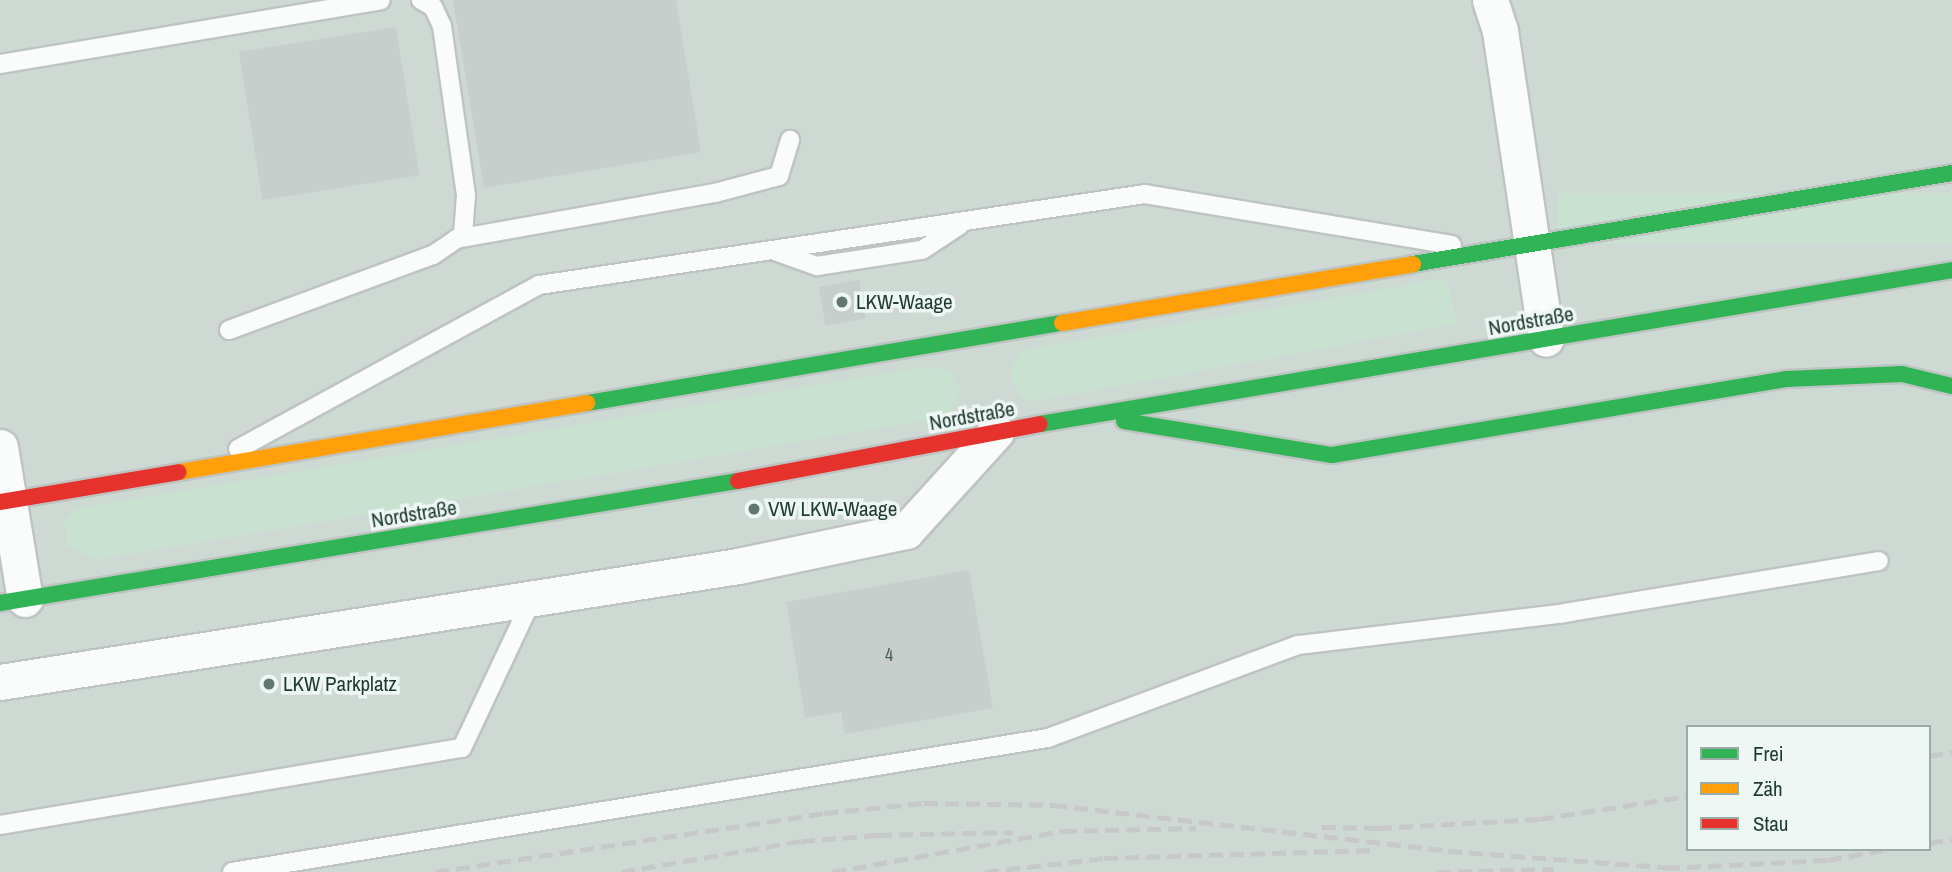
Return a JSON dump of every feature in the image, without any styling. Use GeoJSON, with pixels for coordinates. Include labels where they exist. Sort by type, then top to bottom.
{"type":"FeatureCollection","features":[{"type":"Feature","properties":{"kind":"street"},"geometry":{"type":"LineString","coordinates":[[1490,0],[1500,31],[1546,339]]}},
{"type":"Feature","properties":{"kind":"street"},"geometry":{"type":"LineString","coordinates":[[5,501],[1952,173]]}},
{"type":"Feature","properties":{"kind":"street","name":"Nordstraße"},"geometry":{"type":"LineString","coordinates":[[13,601],[726,483],[996,432],[1952,270]]}},
{"type":"Feature","properties":{"kind":"street"},"geometry":{"type":"LineString","coordinates":[[1094,416],[1332,455],[1786,379],[1902,374],[1952,386]]}},
{"type":"Feature","properties":{"kind":"street"},"geometry":{"type":"LineString","coordinates":[[0,682],[738,566],[906,531],[996,432]]}},
{"type":"Feature","properties":{"kind":"street"},"geometry":{"type":"LineString","coordinates":[[0,447],[13,601]]}},
{"type":"Feature","properties":{"kind":"lane"},"geometry":{"type":"LineString","coordinates":[[0,64],[381,0]]}},
{"type":"Feature","properties":{"kind":"lane"},"geometry":{"type":"LineString","coordinates":[[229,330],[433,255],[463,235],[466,195],[444,39],[433,7],[421,0]]}},
{"type":"Feature","properties":{"kind":"lane"},"geometry":{"type":"LineString","coordinates":[[456,239],[715,192],[779,176],[790,140]]}},
{"type":"Feature","properties":{"kind":"lane"},"geometry":{"type":"LineString","coordinates":[[205,467],[539,285],[1145,194],[1486,251]]}},
{"type":"Feature","properties":{"kind":"lane"},"geometry":{"type":"LineString","coordinates":[[232,872],[1048,738],[1298,645],[1565,613],[1879,561]]}},
{"type":"Feature","properties":{"kind":"lane"},"geometry":{"type":"LineString","coordinates":[[0,825],[462,748],[533,597]]}},
{"type":"Feature","properties":{"kind":"shaded area"},"geometry":{"type":"Polygon","coordinates":[[[0,0],[1952,0],[1952,872],[0,872],[0,0]]]}},
{"type":"Feature","properties":{"kind":"green space"},"geometry":{"type":"Polygon","coordinates":[[[1558,193],[1952,193],[1952,244],[1558,244],[1558,193]]]}},
{"type":"Feature","properties":{"kind":"green space"},"geometry":{"type":"Polygon","coordinates":[[[1447,278],[1457,324],[1032,402],[1019,395],[1011,380],[1013,362],[1022,350],[1447,278]]]}},
{"type":"Feature","properties":{"kind":"green space"},"geometry":{"type":"Polygon","coordinates":[[[929,366],[950,372],[960,390],[957,404],[943,418],[95,560],[67,546],[64,521],[77,508],[929,366]]]}},
{"type":"Feature","properties":{"kind":"building"},"geometry":{"type":"Polygon","coordinates":[[[453,0],[676,0],[701,152],[484,188],[453,0]]]}},
{"type":"Feature","properties":{"kind":"building"},"geometry":{"type":"Polygon","coordinates":[[[396,27],[419,175],[262,200],[239,52],[396,27]]]}},
{"type":"Feature","properties":{"kind":"building","name":"LKW-Waage"},"geometry":{"type":"Polygon","coordinates":[[[859,280],[866,318],[825,326],[819,287],[859,280]]]}},
{"type":"Feature","properties":{"kind":"building"},"geometry":{"type":"Polygon","coordinates":[[[969,570],[993,708],[845,734],[841,712],[805,718],[786,602],[969,570]]]}},
{"type":"Feature","properties":{"kind":"railway"},"geometry":{"type":"LineString","coordinates":[[1931,756],[1952,752]]}},
{"type":"Feature","properties":{"kind":"railway"},"geometry":{"type":"LineString","coordinates":[[1322,827],[1378,828],[1540,819],[1686,796]]}},
{"type":"Feature","properties":{"kind":"railway"},"geometry":{"type":"LineString","coordinates":[[435,872],[824,813],[924,803],[1053,805],[1448,851],[1675,868]]}},
{"type":"Feature","properties":{"kind":"railway"},"geometry":{"type":"LineString","coordinates":[[832,872],[1063,831],[1196,828]]}},
{"type":"Feature","properties":{"kind":"railway"},"geometry":{"type":"LineString","coordinates":[[621,872],[801,841],[878,835],[1013,832]]}},
{"type":"Feature","properties":{"kind":"railway"},"geometry":{"type":"LineString","coordinates":[[1931,843],[1952,839]]}},
{"type":"Feature","properties":{"kind":"railway"},"geometry":{"type":"LineString","coordinates":[[985,872],[1104,858],[1375,850]]}},
{"type":"Feature","properties":{"kind":"railway"},"geometry":{"type":"LineString","coordinates":[[1666,868],[1828,860],[1878,851]]}},
{"type":"Feature","properties":{"kind":"railway"},"geometry":{"type":"LineString","coordinates":[[1437,872],[1554,869]]}},
{"type":"Feature","properties":{"kind":"traffic: fast"},"geometry":{"type":"LineString","coordinates":[[1413,264],[1952,173]]}},
{"type":"Feature","properties":{"kind":"traffic: fast"},"geometry":{"type":"LineString","coordinates":[[1040,424],[1952,270]]}},
{"type":"Feature","properties":{"kind":"traffic: fast"},"geometry":{"type":"LineString","coordinates":[[587,403],[1062,323]]}},
{"type":"Feature","properties":{"kind":"traffic: fast"},"geometry":{"type":"LineString","coordinates":[[1124,421],[1332,455],[1786,379],[1902,374],[1952,386]]}},
{"type":"Feature","properties":{"kind":"traffic: fast"},"geometry":{"type":"LineString","coordinates":[[0,603],[738,481]]}},
{"type":"Feature","properties":{"kind":"traffic: slow"},"geometry":{"type":"LineString","coordinates":[[1062,323],[1413,264]]}},
{"type":"Feature","properties":{"kind":"traffic: slow"},"geometry":{"type":"LineString","coordinates":[[179,472],[587,403]]}},
{"type":"Feature","properties":{"kind":"traffic: jam"},"geometry":{"type":"LineString","coordinates":[[738,481],[1040,424]]}},
{"type":"Feature","properties":{"kind":"traffic: jam"},"geometry":{"type":"LineString","coordinates":[[0,502],[179,472]]}},
{"type":"Feature","properties":{"kind":"place","name":"LKW-Waage"},"geometry":{"type":"Point","coordinates":[842,302]}},
{"type":"Feature","properties":{"kind":"place","name":"VW LKW-Waage"},"geometry":{"type":"Point","coordinates":[754,509]}},
{"type":"Feature","properties":{"kind":"place","name":"LKW Parkplatz"},"geometry":{"type":"Point","coordinates":[269,684]}}]}
